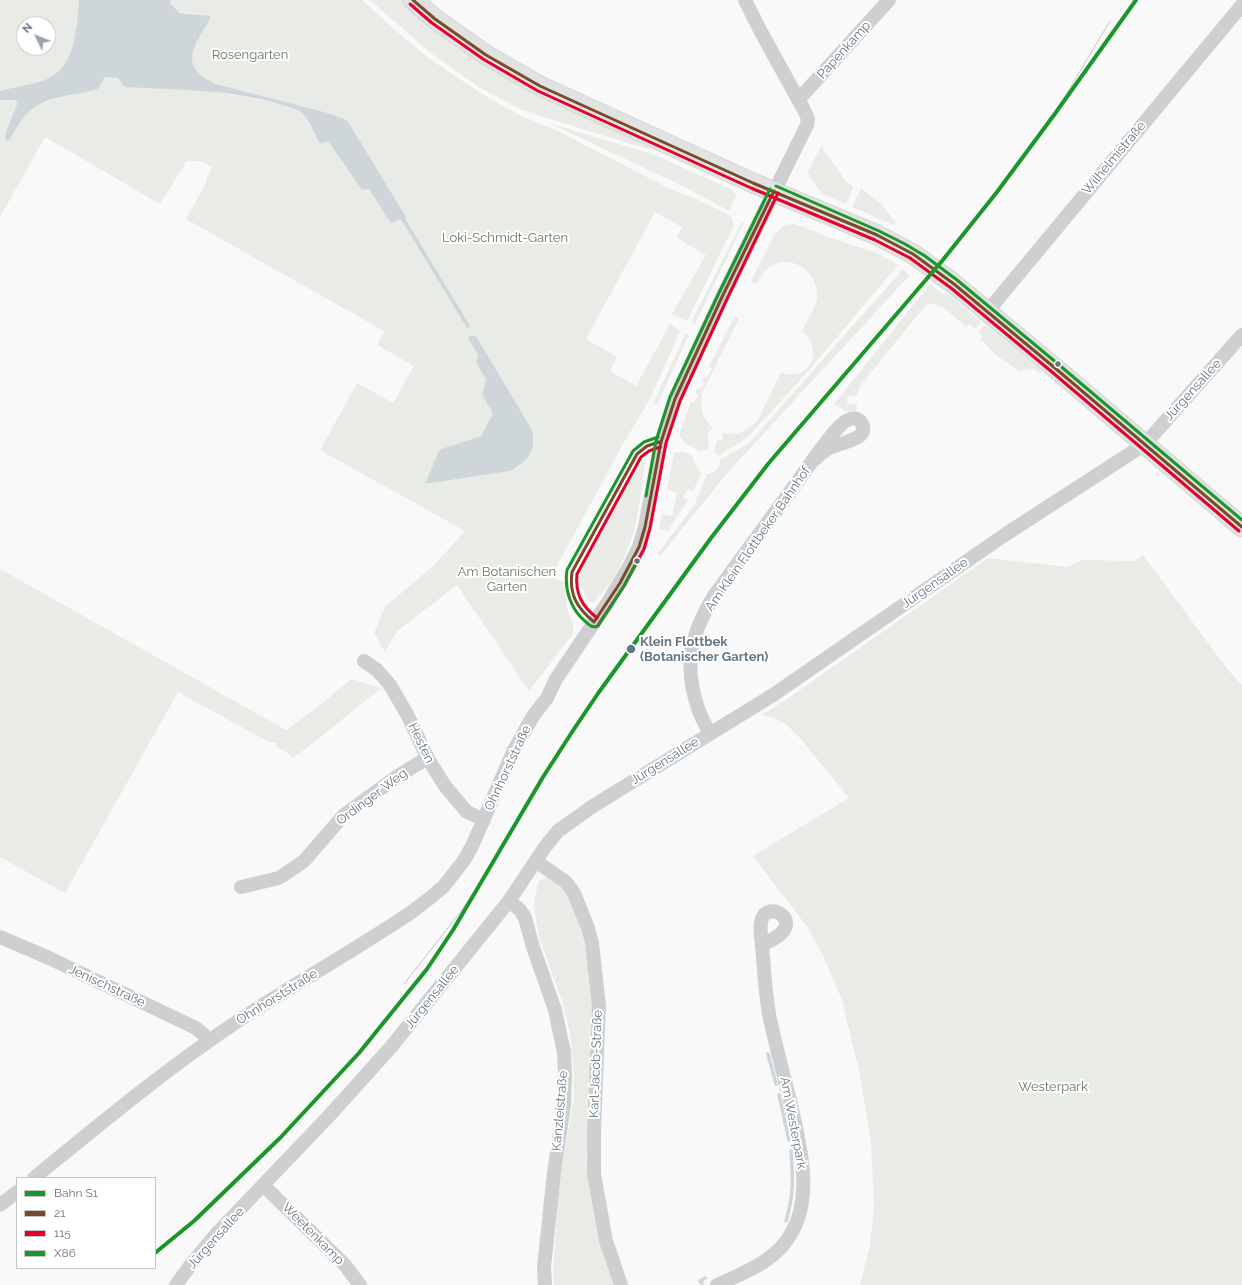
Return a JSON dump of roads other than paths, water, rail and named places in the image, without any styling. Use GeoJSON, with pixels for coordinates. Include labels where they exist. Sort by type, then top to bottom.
{"type":"FeatureCollection","features":[{"type":"Feature","properties":{"kind":"street"},"geometry":{"type":"LineString","coordinates":[[413,0],[435,19],[486,55],[540,86],[904,248],[954,284],[1242,527]]}},
{"type":"Feature","properties":{"kind":"street","name":"Ohnhorststraße"},"geometry":{"type":"LineString","coordinates":[[35,1177],[123,1106],[209,1041],[284,991],[394,924],[430,898],[454,874],[465,860],[513,752],[533,716],[620,583],[639,547],[645,527],[661,442],[675,399],[722,297],[808,122],[807,116],[799,99],[764,38],[745,0]]}},
{"type":"Feature","properties":{"kind":"street","name":"Papenkamp"},"geometry":{"type":"LineString","coordinates":[[799,99],[889,0]]}},
{"type":"Feature","properties":{"kind":"street","name":"Wilhelmistraße"},"geometry":{"type":"LineString","coordinates":[[987,312],[1242,5]]}},
{"type":"Feature","properties":{"kind":"street","name":"Jürgensallee"},"geometry":{"type":"LineString","coordinates":[[176,1285],[218,1232],[264,1186],[391,1047],[509,901],[537,862],[545,847],[558,832],[593,806],[773,695],[996,541],[1145,444],[1242,335]]}},
{"type":"Feature","properties":{"kind":"street","name":"Am Klein Flottbeker Bahnhof"},"geometry":{"type":"LineString","coordinates":[[710,734],[699,711],[691,679],[690,662],[692,647],[698,627],[714,596],[815,459]]}},
{"type":"Feature","properties":{"kind":"street","name":"Hesten"},"geometry":{"type":"LineString","coordinates":[[364,661],[377,670],[390,685],[408,716],[428,759],[445,786],[467,812],[484,820]]}},
{"type":"Feature","properties":{"kind":"street","name":"Ordinger Weg"},"geometry":{"type":"LineString","coordinates":[[241,887],[278,878],[297,867],[343,816],[395,778],[428,759]]}},
{"type":"Feature","properties":{"kind":"street","name":"Karl-Jacob-Straße"},"geometry":{"type":"LineString","coordinates":[[537,862],[566,882],[570,887],[582,913],[592,943],[599,1006],[594,1130],[594,1174],[606,1241],[620,1285]]}},
{"type":"Feature","properties":{"kind":"street","name":"Kanzleistraße"},"geometry":{"type":"LineString","coordinates":[[509,901],[524,915],[533,947],[551,995],[564,1052],[564,1106],[554,1173],[544,1260],[545,1285]]}},
{"type":"Feature","properties":{"kind":"street","name":"Am Westerpark"},"geometry":{"type":"LineString","coordinates":[[717,1285],[772,1257],[785,1244],[792,1232],[798,1219],[802,1201],[803,1175],[800,1144],[769,1014],[762,945],[761,922],[766,915],[775,911],[784,918],[786,924],[785,929],[762,945]]}},
{"type":"Feature","properties":{"kind":"street","name":"Jenischstraße"},"geometry":{"type":"LineString","coordinates":[[0,938],[53,960],[196,1028],[209,1041]]}},
{"type":"Feature","properties":{"kind":"street","name":"Weetenkamp"},"geometry":{"type":"LineString","coordinates":[[264,1186],[344,1264],[360,1285]]}},
{"type":"Feature","properties":{"kind":"street"},"geometry":{"type":"LineString","coordinates":[[0,1205],[16,1193]]}},
{"type":"Feature","properties":{"kind":"waterway"},"geometry":{"type":"LineString","coordinates":[[400,214],[468,326]]}},
{"type":"Feature","properties":{"kind":"waterway"},"geometry":{"type":"LineString","coordinates":[[768,1054],[776,1084]]}},
{"type":"Feature","properties":{"kind":"waterway"},"geometry":{"type":"LineString","coordinates":[[779,1095],[789,1140]]}},
{"type":"Feature","properties":{"kind":"waterway"},"geometry":{"type":"LineString","coordinates":[[786,1221],[792,1186],[791,1151]]}},
{"type":"Feature","properties":{"kind":"waterway"},"geometry":{"type":"LineString","coordinates":[[702,1284],[700,1281],[705,1278]]}},
{"type":"Feature","properties":{"kind":"tram line"},"geometry":{"type":"LineString","coordinates":[[1054,115],[1110,21]]}},
{"type":"Feature","properties":{"kind":"tram line"},"geometry":{"type":"LineString","coordinates":[[404,984],[462,910],[488,870]]}},
{"type":"Feature","properties":{"kind":"rail line","name":"S1"},"geometry":{"type":"LineString","coordinates":[[156,1252],[194,1221],[280,1138],[359,1053],[427,969],[453,930],[543,777],[574,729],[599,692],[711,538],[768,464],[942,261],[997,192],[1136,0]]}},
{"type":"Feature","properties":{"kind":"place","name":"Klein Flottbek (Botanischer Garten)"},"geometry":{"type":"Point","coordinates":[631,649]}},
{"type":"Feature","properties":{"kind":"park label","name":"Rosengarten"},"geometry":{"type":"Point","coordinates":[250,55]}},
{"type":"Feature","properties":{"kind":"park label","name":"Loki-Schmidt-Garten"},"geometry":{"type":"Point","coordinates":[505,238]}},
{"type":"Feature","properties":{"kind":"park label","name":"Am Botanischen Garten"},"geometry":{"type":"Point","coordinates":[507,580]}},
{"type":"Feature","properties":{"kind":"park label","name":"Westerpark"},"geometry":{"type":"Point","coordinates":[1053,1087]}}]}
